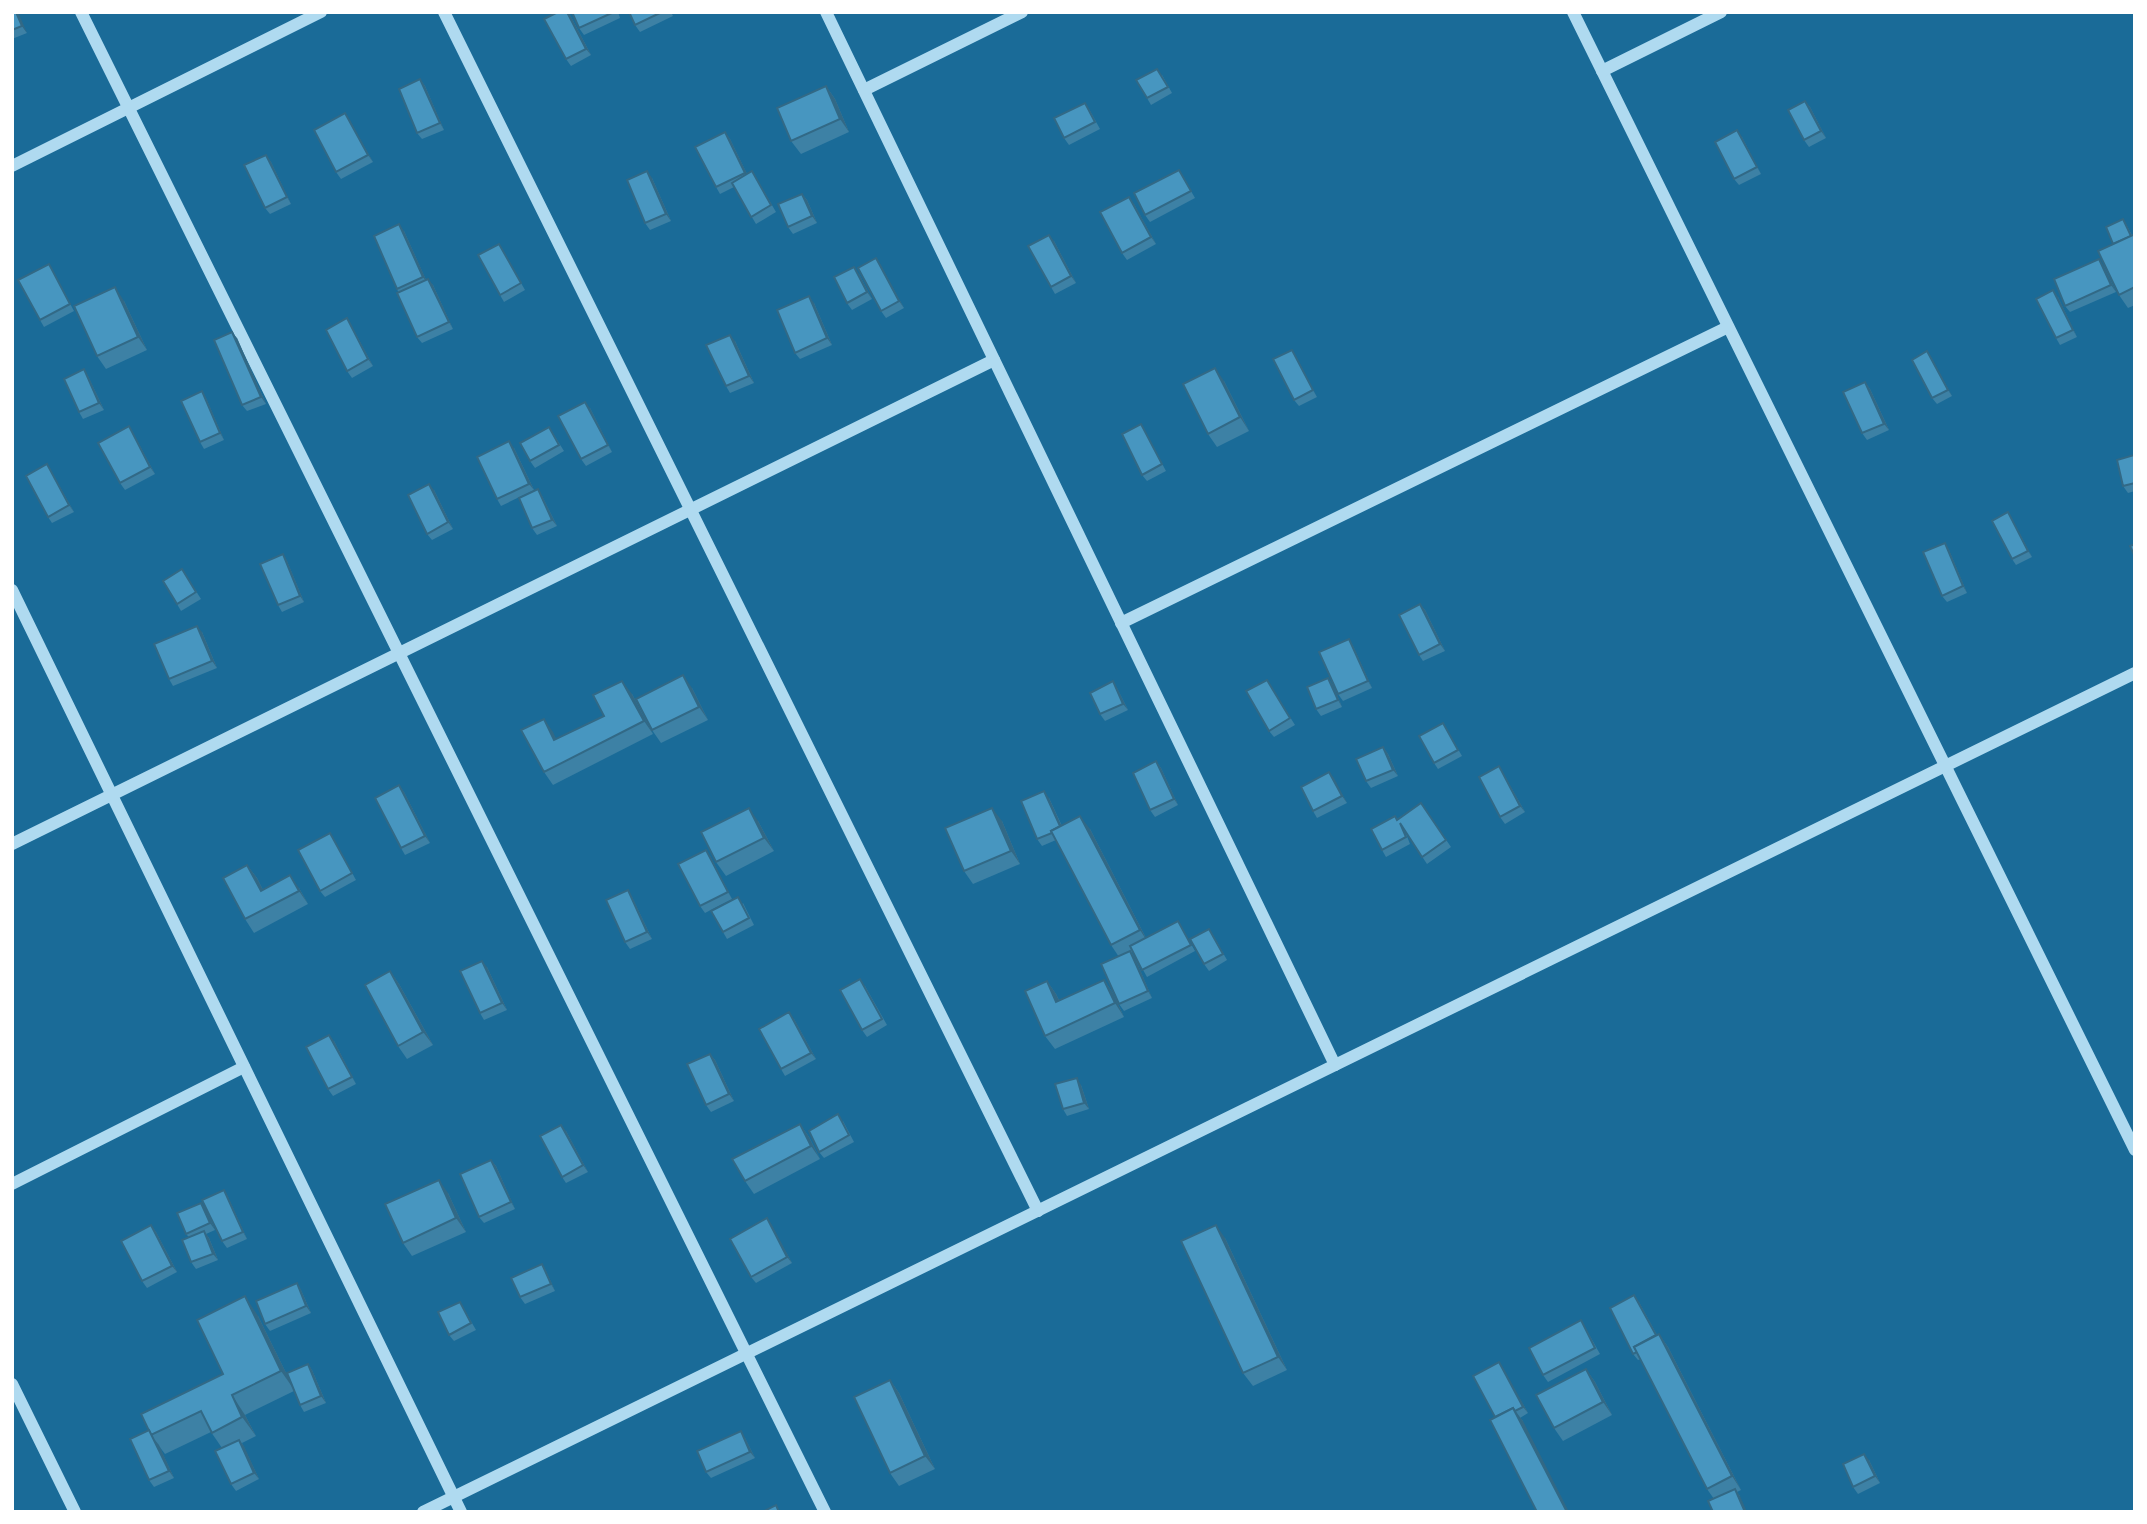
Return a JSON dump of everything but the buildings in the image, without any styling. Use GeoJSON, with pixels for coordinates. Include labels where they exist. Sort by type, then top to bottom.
{"type":"FeatureCollection","features":[{"type":"Feature","properties":{"kind":"street"},"geometry":{"type":"LineString","coordinates":[[81,12],[825,1512]]}},
{"type":"Feature","properties":{"kind":"street"},"geometry":{"type":"LineString","coordinates":[[12,166],[321,12]]}},
{"type":"Feature","properties":{"kind":"street"},"geometry":{"type":"LineString","coordinates":[[444,12],[1038,1211]]}},
{"type":"Feature","properties":{"kind":"street"},"geometry":{"type":"LineString","coordinates":[[826,12],[1335,1065]]}},
{"type":"Feature","properties":{"kind":"street"},"geometry":{"type":"LineString","coordinates":[[863,90],[1022,12]]}},
{"type":"Feature","properties":{"kind":"street"},"geometry":{"type":"LineString","coordinates":[[1573,12],[2135,1150]]}},
{"type":"Feature","properties":{"kind":"street"},"geometry":{"type":"LineString","coordinates":[[1602,71],[1721,12]]}},
{"type":"Feature","properties":{"kind":"street"},"geometry":{"type":"LineString","coordinates":[[1121,623],[1728,327]]}},
{"type":"Feature","properties":{"kind":"street"},"geometry":{"type":"LineString","coordinates":[[12,844],[994,360]]}},
{"type":"Feature","properties":{"kind":"street"},"geometry":{"type":"LineString","coordinates":[[12,590],[461,1512]]}},
{"type":"Feature","properties":{"kind":"street"},"geometry":{"type":"LineString","coordinates":[[424,1512],[2135,673]]}},
{"type":"Feature","properties":{"kind":"street"},"geometry":{"type":"LineString","coordinates":[[12,1184],[244,1067]]}},
{"type":"Feature","properties":{"kind":"street"},"geometry":{"type":"LineString","coordinates":[[12,1384],[75,1512]]}}]}
